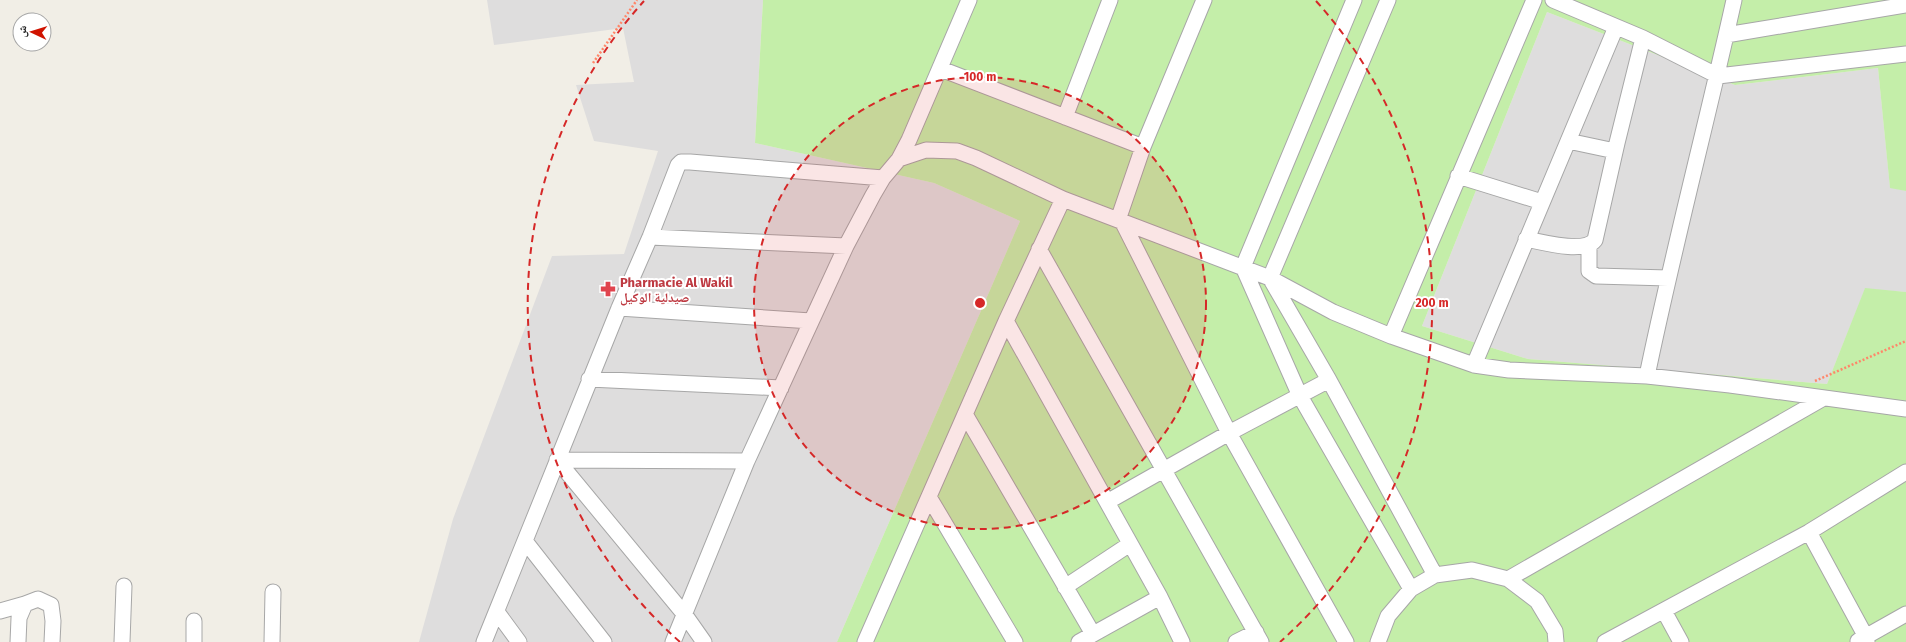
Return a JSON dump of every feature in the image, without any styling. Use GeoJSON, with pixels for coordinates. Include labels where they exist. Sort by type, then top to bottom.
{"type":"FeatureCollection","features":[{"type":"Feature","properties":{"kind":"street"},"geometry":{"type":"LineString","coordinates":[[673,642],[748,461],[810,321],[846,246],[883,178],[899,158],[921,115],[969,0]]}},
{"type":"Feature","properties":{"kind":"street"},"geometry":{"type":"LineString","coordinates":[[1065,117],[1110,0]]}},
{"type":"Feature","properties":{"kind":"street"},"geometry":{"type":"LineString","coordinates":[[1204,0],[1143,147],[1120,221],[1229,433],[1346,642]]}},
{"type":"Feature","properties":{"kind":"street"},"geometry":{"type":"LineString","coordinates":[[1354,0],[1243,267],[1300,396],[1411,589]]}},
{"type":"Feature","properties":{"kind":"street"},"geometry":{"type":"LineString","coordinates":[[1270,278],[1388,0]]}},
{"type":"Feature","properties":{"kind":"street"},"geometry":{"type":"LineString","coordinates":[[1391,336],[1534,0]]}},
{"type":"Feature","properties":{"kind":"street"},"geometry":{"type":"LineString","coordinates":[[1553,0],[1643,38],[1718,76],[1906,54]]}},
{"type":"Feature","properties":{"kind":"street"},"geometry":{"type":"LineString","coordinates":[[1647,376],[1668,278],[1718,76],[1734,0]]}},
{"type":"Feature","properties":{"kind":"street"},"geometry":{"type":"LineString","coordinates":[[1726,35],[1906,6]]}},
{"type":"Feature","properties":{"kind":"street"},"geometry":{"type":"LineString","coordinates":[[1474,365],[1616,27]]}},
{"type":"Feature","properties":{"kind":"street"},"geometry":{"type":"LineString","coordinates":[[1526,239],[1579,248],[1589,246],[1593,243],[1596,236],[1643,38]]}},
{"type":"Feature","properties":{"kind":"street"},"geometry":{"type":"LineString","coordinates":[[941,69],[1143,147]]}},
{"type":"Feature","properties":{"kind":"street"},"geometry":{"type":"LineString","coordinates":[[1568,141],[1615,151]]}},
{"type":"Feature","properties":{"kind":"street"},"geometry":{"type":"LineString","coordinates":[[899,158],[926,150],[956,151],[982,161],[1063,199],[1270,278],[1333,312],[1391,336],[1474,365],[1524,371],[1647,376],[1906,409]]}},
{"type":"Feature","properties":{"kind":"street"},"geometry":{"type":"LineString","coordinates":[[484,642],[618,308],[650,237],[676,168],[681,162],[883,178]]}},
{"type":"Feature","properties":{"kind":"street"},"geometry":{"type":"LineString","coordinates":[[1458,176],[1542,202]]}},
{"type":"Feature","properties":{"kind":"street"},"geometry":{"type":"LineString","coordinates":[[868,640],[1006,321],[1063,199]]}},
{"type":"Feature","properties":{"kind":"street"},"geometry":{"type":"LineString","coordinates":[[650,237],[846,246]]}},
{"type":"Feature","properties":{"kind":"street"},"geometry":{"type":"LineString","coordinates":[[1589,246],[1590,271],[1596,276],[1668,278]]}},
{"type":"Feature","properties":{"kind":"street"},"geometry":{"type":"LineString","coordinates":[[1039,249],[1258,637],[1236,642]]}},
{"type":"Feature","properties":{"kind":"street"},"geometry":{"type":"LineString","coordinates":[[1270,278],[1329,380],[1435,575]]}},
{"type":"Feature","properties":{"kind":"street"},"geometry":{"type":"LineString","coordinates":[[618,308],[810,321]]}},
{"type":"Feature","properties":{"kind":"street"},"geometry":{"type":"LineString","coordinates":[[1006,321],[1160,597],[1182,642]]}},
{"type":"Feature","properties":{"kind":"street"},"geometry":{"type":"LineString","coordinates":[[590,379],[781,388]]}},
{"type":"Feature","properties":{"kind":"street"},"geometry":{"type":"LineString","coordinates":[[1107,502],[1229,433],[1329,380]]}},
{"type":"Feature","properties":{"kind":"street"},"geometry":{"type":"LineString","coordinates":[[1508,579],[1822,399]]}},
{"type":"Feature","properties":{"kind":"street"},"geometry":{"type":"LineString","coordinates":[[965,414],[1093,634]]}},
{"type":"Feature","properties":{"kind":"street"},"geometry":{"type":"LineString","coordinates":[[557,460],[748,461]]}},
{"type":"Feature","properties":{"kind":"street"},"geometry":{"type":"LineString","coordinates":[[557,460],[685,615],[704,642]]}},
{"type":"Feature","properties":{"kind":"street"},"geometry":{"type":"LineString","coordinates":[[1605,642],[1809,532],[1906,472]]}},
{"type":"Feature","properties":{"kind":"street"},"geometry":{"type":"LineString","coordinates":[[929,497],[1015,642]]}},
{"type":"Feature","properties":{"kind":"street"},"geometry":{"type":"LineString","coordinates":[[1809,532],[1863,640],[1906,614]]}},
{"type":"Feature","properties":{"kind":"street"},"geometry":{"type":"LineString","coordinates":[[525,541],[604,642]]}},
{"type":"Feature","properties":{"kind":"street"},"geometry":{"type":"LineString","coordinates":[[1065,587],[1130,544]]}},
{"type":"Feature","properties":{"kind":"street"},"geometry":{"type":"LineString","coordinates":[[1378,642],[1388,616],[1411,589],[1435,575],[1472,570],[1508,579],[1536,601],[1555,631],[1556,642]]}},
{"type":"Feature","properties":{"kind":"street"},"geometry":{"type":"LineString","coordinates":[[122,642],[124,586]]}},
{"type":"Feature","properties":{"kind":"street"},"geometry":{"type":"LineString","coordinates":[[272,642],[273,592]]}},
{"type":"Feature","properties":{"kind":"street"},"geometry":{"type":"LineString","coordinates":[[1079,642],[1160,597]]}},
{"type":"Feature","properties":{"kind":"street"},"geometry":{"type":"LineString","coordinates":[[0,611],[38,599],[51,604],[53,621],[52,642]]}},
{"type":"Feature","properties":{"kind":"street"},"geometry":{"type":"LineString","coordinates":[[18,642],[19,618],[25,604]]}},
{"type":"Feature","properties":{"kind":"street"},"geometry":{"type":"LineString","coordinates":[[1664,611],[1681,642]]}},
{"type":"Feature","properties":{"kind":"street"},"geometry":{"type":"LineString","coordinates":[[497,612],[519,642]]}},
{"type":"Feature","properties":{"kind":"street"},"geometry":{"type":"LineString","coordinates":[[194,621],[194,642]]}},
{"type":"Feature","properties":{"kind":"path"},"geometry":{"type":"LineString","coordinates":[[593,63],[638,0]]}},
{"type":"Feature","properties":{"kind":"path"},"geometry":{"type":"LineString","coordinates":[[1787,393],[1906,341]]}},
{"type":"Feature","properties":{"kind":"shaded area"},"geometry":{"type":"Polygon","coordinates":[[[487,0],[763,0],[755,143],[934,183],[1020,221],[837,642],[419,642],[453,519],[552,256],[624,254],[658,151],[594,141],[576,85],[634,82],[623,28],[494,45],[487,0]]]}},
{"type":"Feature","properties":{"kind":"shaded area"},"geometry":{"type":"Polygon","coordinates":[[[1547,12],[1735,85],[1878,68],[1890,187],[1906,191],[1906,292],[1865,289],[1827,384],[1528,359],[1422,326],[1547,12]]]}},
{"type":"Feature","properties":{"kind":"green space"},"geometry":{"type":"Polygon","coordinates":[[[763,0],[1906,0],[1906,191],[1890,188],[1878,68],[1735,85],[1547,12],[1422,326],[1528,359],[1827,384],[1865,288],[1906,292],[1906,642],[837,642],[1020,221],[934,183],[755,143],[763,0]]]}},
{"type":"Feature","properties":{"kind":"place","name":"Pharmacie Al Wakil صيدلية الوكيل"},"geometry":{"type":"Point","coordinates":[608,289]}}]}
